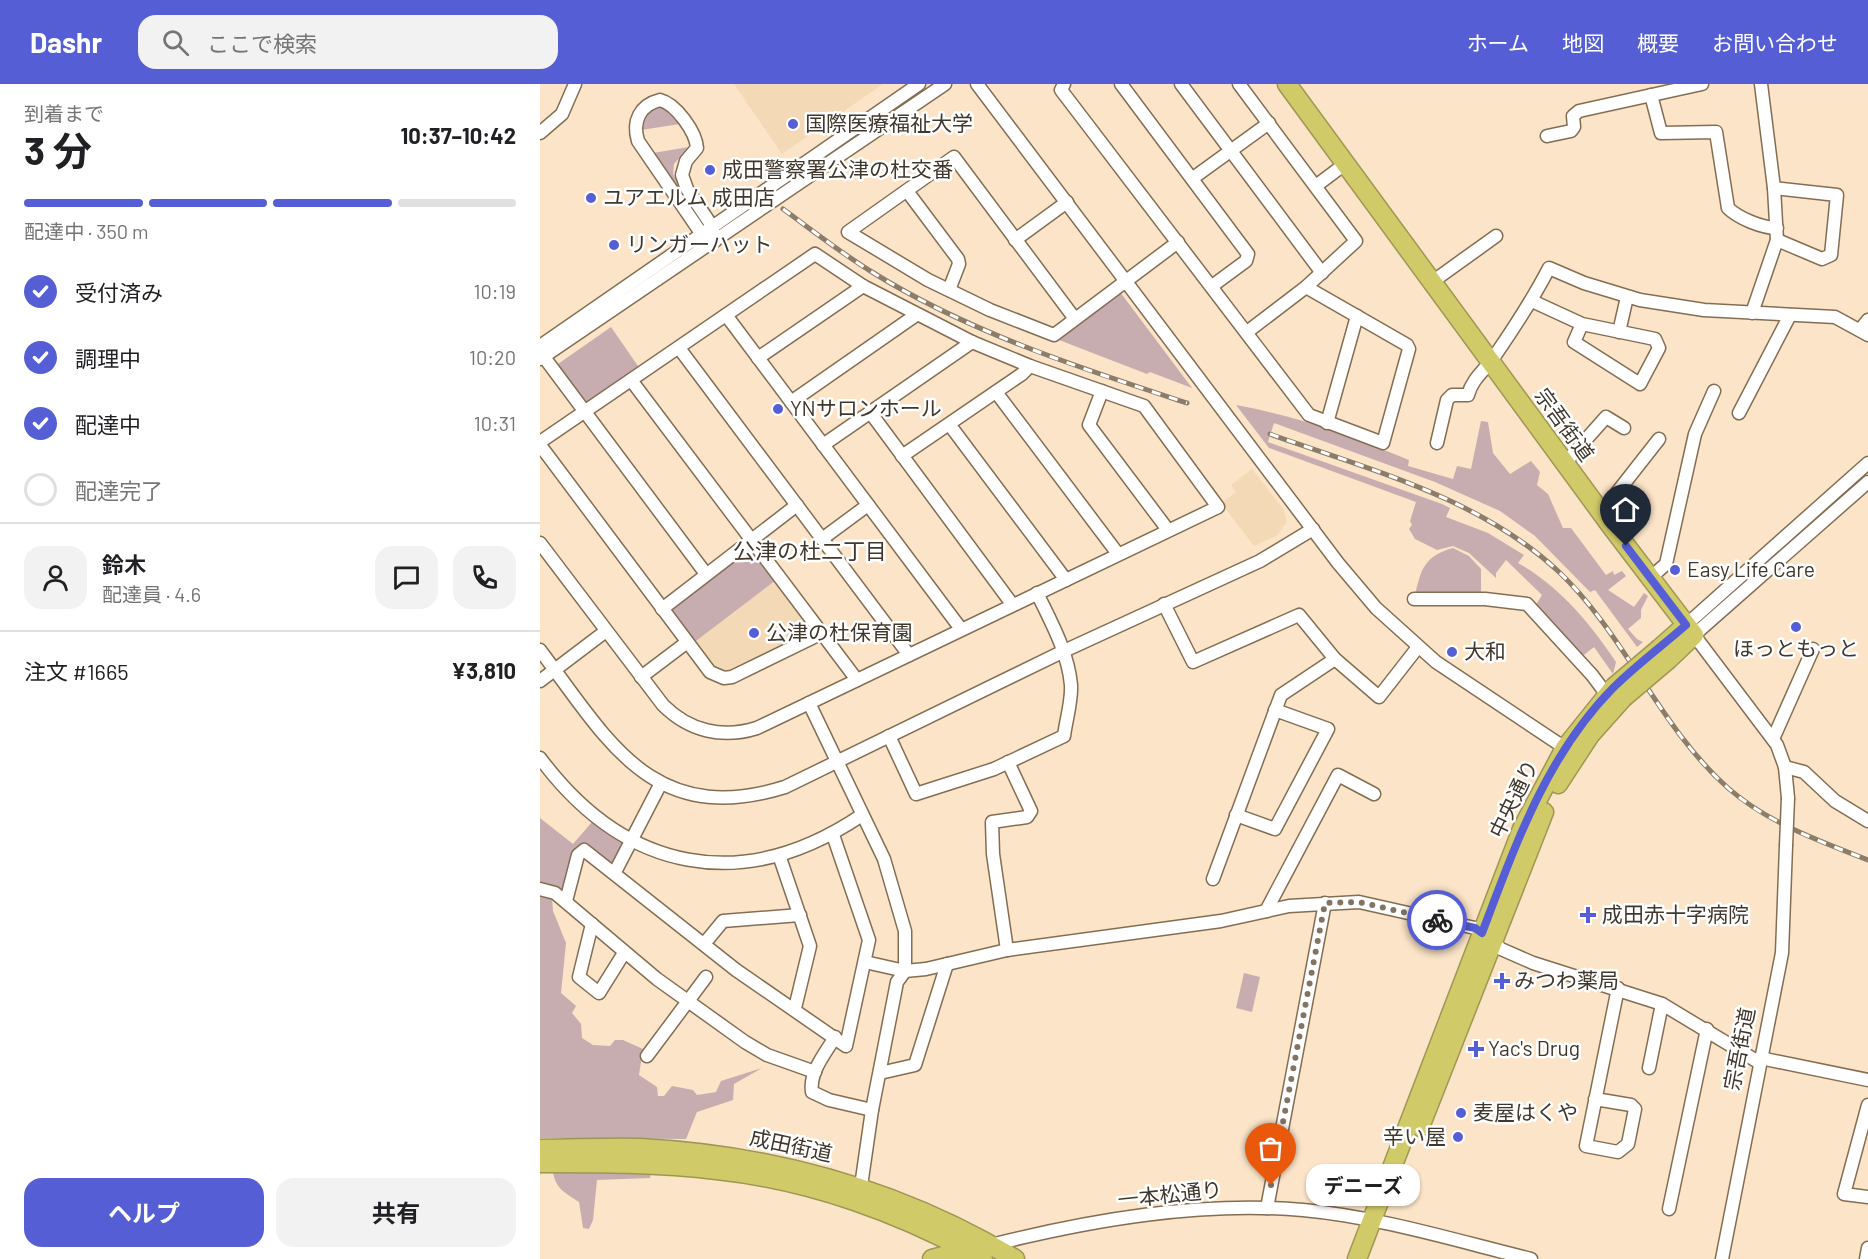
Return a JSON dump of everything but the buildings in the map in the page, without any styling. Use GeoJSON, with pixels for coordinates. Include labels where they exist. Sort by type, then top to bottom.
{"type":"FeatureCollection","features":[{"type":"Feature","properties":{"kind":"highway","name":"宗吾街道"},"geometry":{"type":"LineString","coordinates":[[1287,84],[1564,463],[1690,630]]}},
{"type":"Feature","properties":{"kind":"highway","name":"中央通り"},"geometry":{"type":"LineString","coordinates":[[1487,938],[1522,830],[1565,748],[1615,693],[1690,630]]}},
{"type":"Feature","properties":{"kind":"highway","name":"中央通り"},"geometry":{"type":"LineString","coordinates":[[1357,1259],[1377,1223],[1487,938],[1536,827],[1557,786],[1615,693]]}},
{"type":"Feature","properties":{"kind":"highway","name":"成田街道"},"geometry":{"type":"LineString","coordinates":[[540,1149],[639,1148],[721,1155],[786,1167],[861,1186],[987,1252]]}},
{"type":"Feature","properties":{"kind":"highway","name":"成田街道"},"geometry":{"type":"LineString","coordinates":[[540,1163],[629,1163],[718,1170],[771,1179],[816,1189],[856,1202],[967,1250],[1015,1259]]}},
{"type":"Feature","properties":{"kind":"highway","name":"中央通り"},"geometry":{"type":"LineString","coordinates":[[1369,1259],[1377,1223]]}},
{"type":"Feature","properties":{"kind":"highway"},"geometry":{"type":"LineString","coordinates":[[932,1259],[967,1250]]}},
{"type":"Feature","properties":{"kind":"street"},"geometry":{"type":"LineString","coordinates":[[540,133],[562,114],[575,84]]}},
{"type":"Feature","properties":{"kind":"street"},"geometry":{"type":"LineString","coordinates":[[541,354],[701,233],[918,84]]}},
{"type":"Feature","properties":{"kind":"street"},"geometry":{"type":"LineString","coordinates":[[541,354],[714,241],[945,84]]}},
{"type":"Feature","properties":{"kind":"street"},"geometry":{"type":"LineString","coordinates":[[977,84],[1313,529],[1376,608],[1418,647],[1565,748]]}},
{"type":"Feature","properties":{"kind":"street"},"geometry":{"type":"LineString","coordinates":[[1064,84],[1061,90],[1309,415],[1383,443],[1409,349],[1407,345],[1306,287]]}},
{"type":"Feature","properties":{"kind":"street"},"geometry":{"type":"LineString","coordinates":[[1121,84],[1193,178],[1249,258],[1212,286]]}},
{"type":"Feature","properties":{"kind":"street"},"geometry":{"type":"LineString","coordinates":[[1181,84],[1322,273]]}},
{"type":"Feature","properties":{"kind":"street"},"geometry":{"type":"LineString","coordinates":[[1239,84],[1317,185],[1356,241],[1306,287],[1246,332]]}},
{"type":"Feature","properties":{"kind":"street"},"geometry":{"type":"LineString","coordinates":[[1547,136],[1575,128],[1575,112],[1702,84]]}},
{"type":"Feature","properties":{"kind":"street"},"geometry":{"type":"LineString","coordinates":[[1752,313],[1777,234],[1774,188],[1761,84]]}},
{"type":"Feature","properties":{"kind":"street"},"geometry":{"type":"LineString","coordinates":[[1651,95],[1662,133],[1716,132],[1728,208],[1733,213],[1768,228],[1822,259],[1828,258],[1831,255],[1837,195],[1774,188]]}},
{"type":"Feature","properties":{"kind":"street"},"geometry":{"type":"LineString","coordinates":[[660,100],[672,105],[694,136],[697,148],[686,161],[682,175],[687,189],[712,226],[714,241],[701,233],[638,141],[635,132],[638,115],[652,102],[660,100]]}},
{"type":"Feature","properties":{"kind":"street"},"geometry":{"type":"LineString","coordinates":[[1193,178],[1269,123]]}},
{"type":"Feature","properties":{"kind":"street"},"geometry":{"type":"LineString","coordinates":[[1075,319],[954,157],[848,232],[928,280],[990,310],[1054,335],[1178,242]]}},
{"type":"Feature","properties":{"kind":"street"},"geometry":{"type":"LineString","coordinates":[[1317,185],[1345,164]]}},
{"type":"Feature","properties":{"kind":"street"},"geometry":{"type":"LineString","coordinates":[[906,191],[958,259],[959,264],[949,290]]}},
{"type":"Feature","properties":{"kind":"street"},"geometry":{"type":"LineString","coordinates":[[1016,240],[1068,202]]}},
{"type":"Feature","properties":{"kind":"street"},"geometry":{"type":"LineString","coordinates":[[1432,282],[1496,236]]}},
{"type":"Feature","properties":{"kind":"street"},"geometry":{"type":"LineString","coordinates":[[540,543],[641,677],[673,715],[706,731],[745,732],[1218,507],[1143,406],[1030,366],[972,342],[863,286],[815,254],[540,443],[707,670],[728,678],[822,633]]}},
{"type":"Feature","properties":{"kind":"street"},"geometry":{"type":"LineString","coordinates":[[1437,443],[1447,400],[1452,395],[1466,397],[1472,382],[1491,361],[1532,301],[1549,268],[1627,297],[1685,307],[1835,317],[1865,328]]}},
{"type":"Feature","properties":{"kind":"street"},"geometry":{"type":"LineString","coordinates":[[758,358],[863,286]]}},
{"type":"Feature","properties":{"kind":"street"},"geometry":{"type":"LineString","coordinates":[[1619,332],[1627,297]]}},
{"type":"Feature","properties":{"kind":"street"},"geometry":{"type":"LineString","coordinates":[[1532,301],[1582,324],[1655,339],[1659,348],[1640,384],[1574,342],[1582,324]]}},
{"type":"Feature","properties":{"kind":"street"},"geometry":{"type":"LineString","coordinates":[[726,315],[961,629]]}},
{"type":"Feature","properties":{"kind":"street"},"geometry":{"type":"LineString","coordinates":[[790,402],[916,315]]}},
{"type":"Feature","properties":{"kind":"street"},"geometry":{"type":"LineString","coordinates":[[1327,423],[1357,315]]}},
{"type":"Feature","properties":{"kind":"street"},"geometry":{"type":"LineString","coordinates":[[1739,413],[1790,315]]}},
{"type":"Feature","properties":{"kind":"street"},"geometry":{"type":"LineString","coordinates":[[823,445],[972,342]]}},
{"type":"Feature","properties":{"kind":"street"},"geometry":{"type":"LineString","coordinates":[[679,348],[909,655]]}},
{"type":"Feature","properties":{"kind":"street"},"geometry":{"type":"LineString","coordinates":[[541,354],[706,573]]}},
{"type":"Feature","properties":{"kind":"street"},"geometry":{"type":"LineString","coordinates":[[902,456],[1030,366]]}},
{"type":"Feature","properties":{"kind":"street"},"geometry":{"type":"LineString","coordinates":[[632,380],[857,680]]}},
{"type":"Feature","properties":{"kind":"street"},"geometry":{"type":"LineString","coordinates":[[1102,391],[1089,424],[1168,530]]}},
{"type":"Feature","properties":{"kind":"street"},"geometry":{"type":"LineString","coordinates":[[1650,578],[1666,564],[1695,434],[1714,391]]}},
{"type":"Feature","properties":{"kind":"street"},"geometry":{"type":"LineString","coordinates":[[996,392],[1118,554]]}},
{"type":"Feature","properties":{"kind":"street"},"geometry":{"type":"LineString","coordinates":[[870,412],[1012,604]]}},
{"type":"Feature","properties":{"kind":"street"},"geometry":{"type":"LineString","coordinates":[[1564,463],[1606,417],[1624,428]]}},
{"type":"Feature","properties":{"kind":"street"},"geometry":{"type":"LineString","coordinates":[[949,424],[1066,579]]}},
{"type":"Feature","properties":{"kind":"street"},"geometry":{"type":"LineString","coordinates":[[1601,513],[1659,439]]}},
{"type":"Feature","properties":{"kind":"street","name":"中央通り"},"geometry":{"type":"LineString","coordinates":[[1690,630],[1868,464]]}},
{"type":"Feature","properties":{"kind":"street","name":"中央通り"},"geometry":{"type":"LineString","coordinates":[[1690,630],[1868,482]]}},
{"type":"Feature","properties":{"kind":"street"},"geometry":{"type":"LineString","coordinates":[[822,539],[868,505]]}},
{"type":"Feature","properties":{"kind":"street"},"geometry":{"type":"LineString","coordinates":[[662,609],[706,573],[797,506]]}},
{"type":"Feature","properties":{"kind":"street"},"geometry":{"type":"LineString","coordinates":[[540,650],[611,745],[627,761],[661,783],[710,798],[736,798],[786,787],[1064,651],[1260,561],[1313,529]]}},
{"type":"Feature","properties":{"kind":"street"},"geometry":{"type":"LineString","coordinates":[[890,736],[916,794],[1008,762],[1064,736],[1071,686],[1064,651],[1038,593]]}},
{"type":"Feature","properties":{"kind":"street"},"geometry":{"type":"LineString","coordinates":[[1414,599],[1485,599],[1527,604],[1592,675],[1615,693]]}},
{"type":"Feature","properties":{"kind":"street"},"geometry":{"type":"LineString","coordinates":[[1164,604],[1193,662],[1299,615],[1335,659],[1379,697],[1418,647]]}},
{"type":"Feature","properties":{"kind":"street","name":"宗吾街道"},"geometry":{"type":"LineString","coordinates":[[1690,630],[1773,739],[1785,767],[1788,798],[1782,953],[1722,1259]]}},
{"type":"Feature","properties":{"kind":"street"},"geometry":{"type":"LineString","coordinates":[[540,681],[606,631]]}},
{"type":"Feature","properties":{"kind":"street"},"geometry":{"type":"LineString","coordinates":[[641,677],[686,643]]}},
{"type":"Feature","properties":{"kind":"street"},"geometry":{"type":"LineString","coordinates":[[1773,739],[1812,649]]}},
{"type":"Feature","properties":{"kind":"street"},"geometry":{"type":"LineString","coordinates":[[1213,879],[1281,694],[1335,659]]}},
{"type":"Feature","properties":{"kind":"street"},"geometry":{"type":"LineString","coordinates":[[809,703],[884,860],[905,931],[905,971],[897,982],[872,1110],[861,1186]]}},
{"type":"Feature","properties":{"kind":"street"},"geometry":{"type":"LineString","coordinates":[[1236,815],[1275,829],[1328,729],[1275,710]]}},
{"type":"Feature","properties":{"kind":"street"},"geometry":{"type":"LineString","coordinates":[[540,758],[575,801],[602,823],[631,841],[680,857],[702,861],[743,862],[779,855],[833,835],[862,815]]}},
{"type":"Feature","properties":{"kind":"street"},"geometry":{"type":"LineString","coordinates":[[1007,950],[993,854],[993,822],[1027,817],[1031,811],[1008,762]]}},
{"type":"Feature","properties":{"kind":"street"},"geometry":{"type":"LineString","coordinates":[[1785,767],[1804,772],[1835,801],[1868,821]]}},
{"type":"Feature","properties":{"kind":"street"},"geometry":{"type":"LineString","coordinates":[[1266,911],[1338,775],[1374,794]]}},
{"type":"Feature","properties":{"kind":"street"},"geometry":{"type":"LineString","coordinates":[[615,872],[661,783]]}},
{"type":"Feature","properties":{"kind":"street"},"geometry":{"type":"LineString","coordinates":[[566,901],[578,855],[584,849],[736,970],[795,1008],[846,1046],[869,940],[833,835]]}},
{"type":"Feature","properties":{"kind":"street"},"geometry":{"type":"LineString","coordinates":[[779,855],[810,945],[795,1008]]}},
{"type":"Feature","properties":{"kind":"street"},"geometry":{"type":"LineString","coordinates":[[540,889],[555,892],[624,953],[766,1055],[815,1072]]}},
{"type":"Feature","properties":{"kind":"street"},"geometry":{"type":"LineString","coordinates":[[865,962],[905,971],[1007,950],[1221,921],[1266,911],[1325,903],[1359,902],[1475,928],[1502,949],[1533,963],[1618,988],[1662,1004],[1760,1060],[1868,1080]]}},
{"type":"Feature","properties":{"kind":"street"},"geometry":{"type":"LineString","coordinates":[[1267,1208],[1325,903]]}},
{"type":"Feature","properties":{"kind":"street"},"geometry":{"type":"LineString","coordinates":[[704,944],[723,921],[800,915]]}},
{"type":"Feature","properties":{"kind":"street"},"geometry":{"type":"LineString","coordinates":[[592,924],[579,977],[599,993],[624,953]]}},
{"type":"Feature","properties":{"kind":"street"},"geometry":{"type":"LineString","coordinates":[[880,1073],[915,1065],[947,964]]}},
{"type":"Feature","properties":{"kind":"street"},"geometry":{"type":"LineString","coordinates":[[647,1056],[706,977]]}},
{"type":"Feature","properties":{"kind":"street"},"geometry":{"type":"LineString","coordinates":[[1595,1099],[1631,1105],[1635,1109],[1628,1144],[1618,1152],[1586,1146],[1595,1099],[1618,988]]}},
{"type":"Feature","properties":{"kind":"street"},"geometry":{"type":"LineString","coordinates":[[1648,1068],[1662,1004]]}},
{"type":"Feature","properties":{"kind":"street"},"geometry":{"type":"LineString","coordinates":[[1669,1209],[1707,1029]]}},
{"type":"Feature","properties":{"kind":"street"},"geometry":{"type":"LineString","coordinates":[[835,1038],[815,1072],[811,1085],[812,1092],[829,1100],[872,1110]]}},
{"type":"Feature","properties":{"kind":"street"},"geometry":{"type":"LineString","coordinates":[[1868,1105],[1864,1139],[1844,1194],[1868,1197]]}},
{"type":"Feature","properties":{"kind":"street","name":"一本松通り"},"geometry":{"type":"LineString","coordinates":[[987,1252],[1047,1230],[1220,1208],[1267,1208],[1305,1210],[1377,1223],[1531,1259]]}},
{"type":"Feature","properties":{"kind":"street"},"geometry":{"type":"LineString","coordinates":[[1866,1259],[1868,1248]]}},
{"type":"Feature","properties":{"kind":"shaded area","name":"国際医療福祉大学"},"geometry":{"type":"Polygon","coordinates":[[[734,84],[883,84],[782,154],[734,84]]]}},
{"type":"Feature","properties":{"kind":"shaded area"},"geometry":{"type":"Polygon","coordinates":[[[658,107],[668,110],[680,124],[641,130],[647,112],[658,107]]]}},
{"type":"Feature","properties":{"kind":"shaded area"},"geometry":{"type":"Polygon","coordinates":[[[689,147],[674,164],[673,174],[695,213],[653,153],[689,147]]]}},
{"type":"Feature","properties":{"kind":"shaded area"},"geometry":{"type":"Polygon","coordinates":[[[1120,292],[1192,388],[1150,372],[1147,374],[1059,340],[1120,292]]]}},
{"type":"Feature","properties":{"kind":"shaded area"},"geometry":{"type":"Polygon","coordinates":[[[611,327],[640,369],[589,404],[584,403],[557,369],[558,364],[611,327]]]}},
{"type":"Feature","properties":{"kind":"shaded area"},"geometry":{"type":"Polygon","coordinates":[[[1236,405],[1324,428],[1409,460],[1408,466],[1453,479],[1457,466],[1471,469],[1481,421],[1488,422],[1493,453],[1510,474],[1531,461],[1540,472],[1537,485],[1548,494],[1563,528],[1571,528],[1606,575],[1613,571],[1614,575],[1622,571],[1626,576],[1608,590],[1634,607],[1644,593],[1648,596],[1641,610],[1641,618],[1628,629],[1643,642],[1637,647],[1595,590],[1590,592],[1535,536],[1500,511],[1435,482],[1274,423],[1268,442],[1442,504],[1450,508],[1446,517],[1488,533],[1524,555],[1518,563],[1561,595],[1596,633],[1616,662],[1613,674],[1594,647],[1580,658],[1534,608],[1542,595],[1506,560],[1496,573],[1496,578],[1469,553],[1453,546],[1437,550],[1415,539],[1409,529],[1412,525],[1410,521],[1416,502],[1269,448],[1236,405]]]}},
{"type":"Feature","properties":{"kind":"shaded area"},"geometry":{"type":"Polygon","coordinates":[[[1252,469],[1284,510],[1287,522],[1276,536],[1254,546],[1221,503],[1236,492],[1231,485],[1252,469]]]}},
{"type":"Feature","properties":{"kind":"shaded area"},"geometry":{"type":"Polygon","coordinates":[[[750,546],[776,580],[692,644],[668,612],[750,546]]]}},
{"type":"Feature","properties":{"kind":"shaded area"},"geometry":{"type":"Polygon","coordinates":[[[1453,548],[1469,556],[1481,569],[1481,597],[1415,595],[1422,570],[1430,559],[1453,548]]]}},
{"type":"Feature","properties":{"kind":"shaded area","name":"公津の杜保育園"},"geometry":{"type":"Polygon","coordinates":[[[776,580],[810,626],[794,640],[731,672],[711,668],[692,644],[776,580]]]}},
{"type":"Feature","properties":{"kind":"shaded area"},"geometry":{"type":"Polygon","coordinates":[[[540,818],[573,844],[592,822],[622,842],[624,846],[615,863],[610,863],[581,843],[576,849],[564,888],[560,891],[540,884],[540,818]]]}},
{"type":"Feature","properties":{"kind":"shaded area"},"geometry":{"type":"Polygon","coordinates":[[[540,895],[552,898],[553,911],[566,943],[561,993],[576,1006],[572,1013],[581,1024],[582,1038],[593,1045],[610,1046],[615,1040],[623,1040],[643,1049],[639,1075],[657,1087],[658,1096],[664,1096],[672,1086],[693,1090],[697,1095],[716,1092],[721,1081],[762,1068],[734,1084],[733,1100],[697,1112],[686,1139],[540,1138],[540,895]]]}},
{"type":"Feature","properties":{"kind":"shaded area"},"geometry":{"type":"Polygon","coordinates":[[[1244,973],[1260,977],[1252,1012],[1236,1008],[1244,973]]]}},
{"type":"Feature","properties":{"kind":"shaded area"},"geometry":{"type":"Polygon","coordinates":[[[553,1172],[651,1173],[650,1178],[597,1180],[593,1220],[589,1229],[583,1228],[579,1202],[559,1187],[553,1172]]]}},
{"type":"Feature","properties":{"kind":"railway"},"geometry":{"type":"LineString","coordinates":[[783,209],[860,265],[947,313],[1025,347],[1187,403]]}},
{"type":"Feature","properties":{"kind":"railway"},"geometry":{"type":"LineString","coordinates":[[1270,434],[1422,488],[1493,523],[1527,545],[1558,571],[1582,596],[1682,737],[1728,788],[1777,821],[1868,860]]}},
{"type":"Feature","properties":{"kind":"way so far"},"geometry":{"type":"LineString","coordinates":[[1271,1185],[1325,903],[1359,902],[1437,920]]}},
{"type":"Feature","properties":{"kind":"place","name":"国際医療福祉大学"},"geometry":{"type":"Point","coordinates":[793,124]}},
{"type":"Feature","properties":{"kind":"place","name":"成田警察署公津の杜交番"},"geometry":{"type":"Point","coordinates":[710,170]}},
{"type":"Feature","properties":{"kind":"place","name":"ユアエルム 成田店"},"geometry":{"type":"Point","coordinates":[591,198]}},
{"type":"Feature","properties":{"kind":"place","name":"リンガーハット"},"geometry":{"type":"Point","coordinates":[614,245]}},
{"type":"Feature","properties":{"kind":"place","name":"YNサロンホール"},"geometry":{"type":"Point","coordinates":[778,409]}},
{"type":"Feature","properties":{"kind":"place","name":"Easy Life Care"},"geometry":{"type":"Point","coordinates":[1675,570]}},
{"type":"Feature","properties":{"kind":"place","name":"ほっともっと"},"geometry":{"type":"Point","coordinates":[1796,627]}},
{"type":"Feature","properties":{"kind":"place","name":"公津の杜保育園"},"geometry":{"type":"Point","coordinates":[754,633]}},
{"type":"Feature","properties":{"kind":"place","name":"大和"},"geometry":{"type":"Point","coordinates":[1452,652]}},
{"type":"Feature","properties":{"kind":"place","name":"成田赤十字病院"},"geometry":{"type":"Point","coordinates":[1588,915]}},
{"type":"Feature","properties":{"kind":"place","name":"みつわ薬局"},"geometry":{"type":"Point","coordinates":[1502,981]}},
{"type":"Feature","properties":{"kind":"place","name":"Yac's Drug"},"geometry":{"type":"Point","coordinates":[1476,1049]}},
{"type":"Feature","properties":{"kind":"place","name":"麦屋はくや"},"geometry":{"type":"Point","coordinates":[1461,1113]}},
{"type":"Feature","properties":{"kind":"place","name":"辛い屋"},"geometry":{"type":"Point","coordinates":[1458,1137]}},
{"type":"Feature","properties":{"kind":"place","name":"デニーズ"},"geometry":{"type":"Point","coordinates":[1271,1185]}},
{"type":"Feature","properties":{"kind":"district","name":"公津の杜二丁目"},"geometry":{"type":"Point","coordinates":[810,551]}},
{"type":"Feature","properties":{"kind":"route"},"geometry":{"type":"LineString","coordinates":[[1437,920],[1475,928],[1482,933],[1522,830],[1565,748],[1614,687],[1686,625],[1626,546]]}}]}
